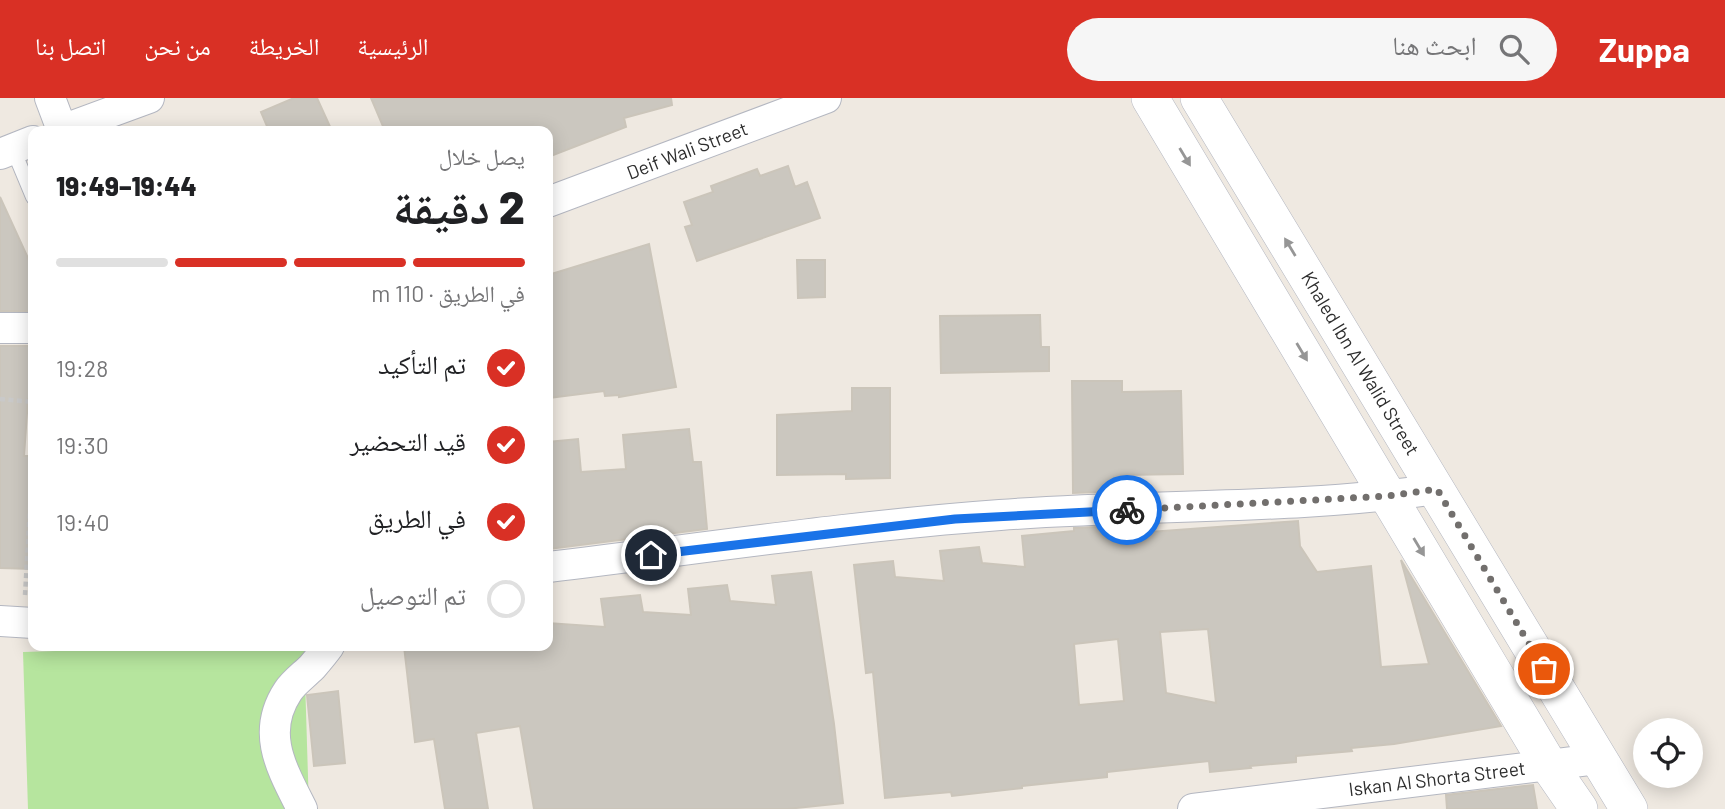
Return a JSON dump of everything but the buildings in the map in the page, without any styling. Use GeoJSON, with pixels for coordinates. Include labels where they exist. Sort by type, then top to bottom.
{"type":"FeatureCollection","features":[{"type":"Feature","properties":{"kind":"street"},"geometry":{"type":"LineString","coordinates":[[50,98],[59,126]]}},
{"type":"Feature","properties":{"kind":"street"},"geometry":{"type":"LineString","coordinates":[[74,126],[149,98]]}},
{"type":"Feature","properties":{"kind":"street","name":"Deif Wali Street"},"geometry":{"type":"LineString","coordinates":[[553,200],[826,98]]}},
{"type":"Feature","properties":{"kind":"street"},"geometry":{"type":"LineString","coordinates":[[1150,98],[1548,764],[1579,809]]}},
{"type":"Feature","properties":{"kind":"street","name":"Khaled Ibn Al Walid Street"},"geometry":{"type":"LineString","coordinates":[[1199,98],[1629,809]]}},
{"type":"Feature","properties":{"kind":"street"},"geometry":{"type":"LineString","coordinates":[[0,328],[28,328]]}},
{"type":"Feature","properties":{"kind":"street"},"geometry":{"type":"LineString","coordinates":[[553,566],[1000,515],[1188,508],[1388,496],[1437,489]]}},
{"type":"Feature","properties":{"kind":"street"},"geometry":{"type":"LineString","coordinates":[[302,809],[284,773],[275,746],[275,716],[289,689],[324,651]]}},
{"type":"Feature","properties":{"kind":"street","name":"Iskan Al Shorta Street"},"geometry":{"type":"LineString","coordinates":[[1194,809],[1597,759]]}},
{"type":"Feature","properties":{"kind":"lane"},"geometry":{"type":"LineString","coordinates":[[15,148],[28,183]]}},
{"type":"Feature","properties":{"kind":"path"},"geometry":{"type":"LineString","coordinates":[[0,399],[28,402]]}},
{"type":"Feature","properties":{"kind":"path"},"geometry":{"type":"LineString","coordinates":[[19,622],[28,515]]}},
{"type":"Feature","properties":{"kind":"green space"},"geometry":{"type":"Polygon","coordinates":[[[304,651],[309,809],[28,809],[23,652],[304,651]]]}},
{"type":"Feature","properties":{"kind":"way so far"},"geometry":{"type":"LineString","coordinates":[[1127,510],[1388,496],[1437,489],[1544,669]]}},
{"type":"Feature","properties":{"kind":"route"},"geometry":{"type":"LineString","coordinates":[[651,555],[955,519],[1127,510]]}}]}
